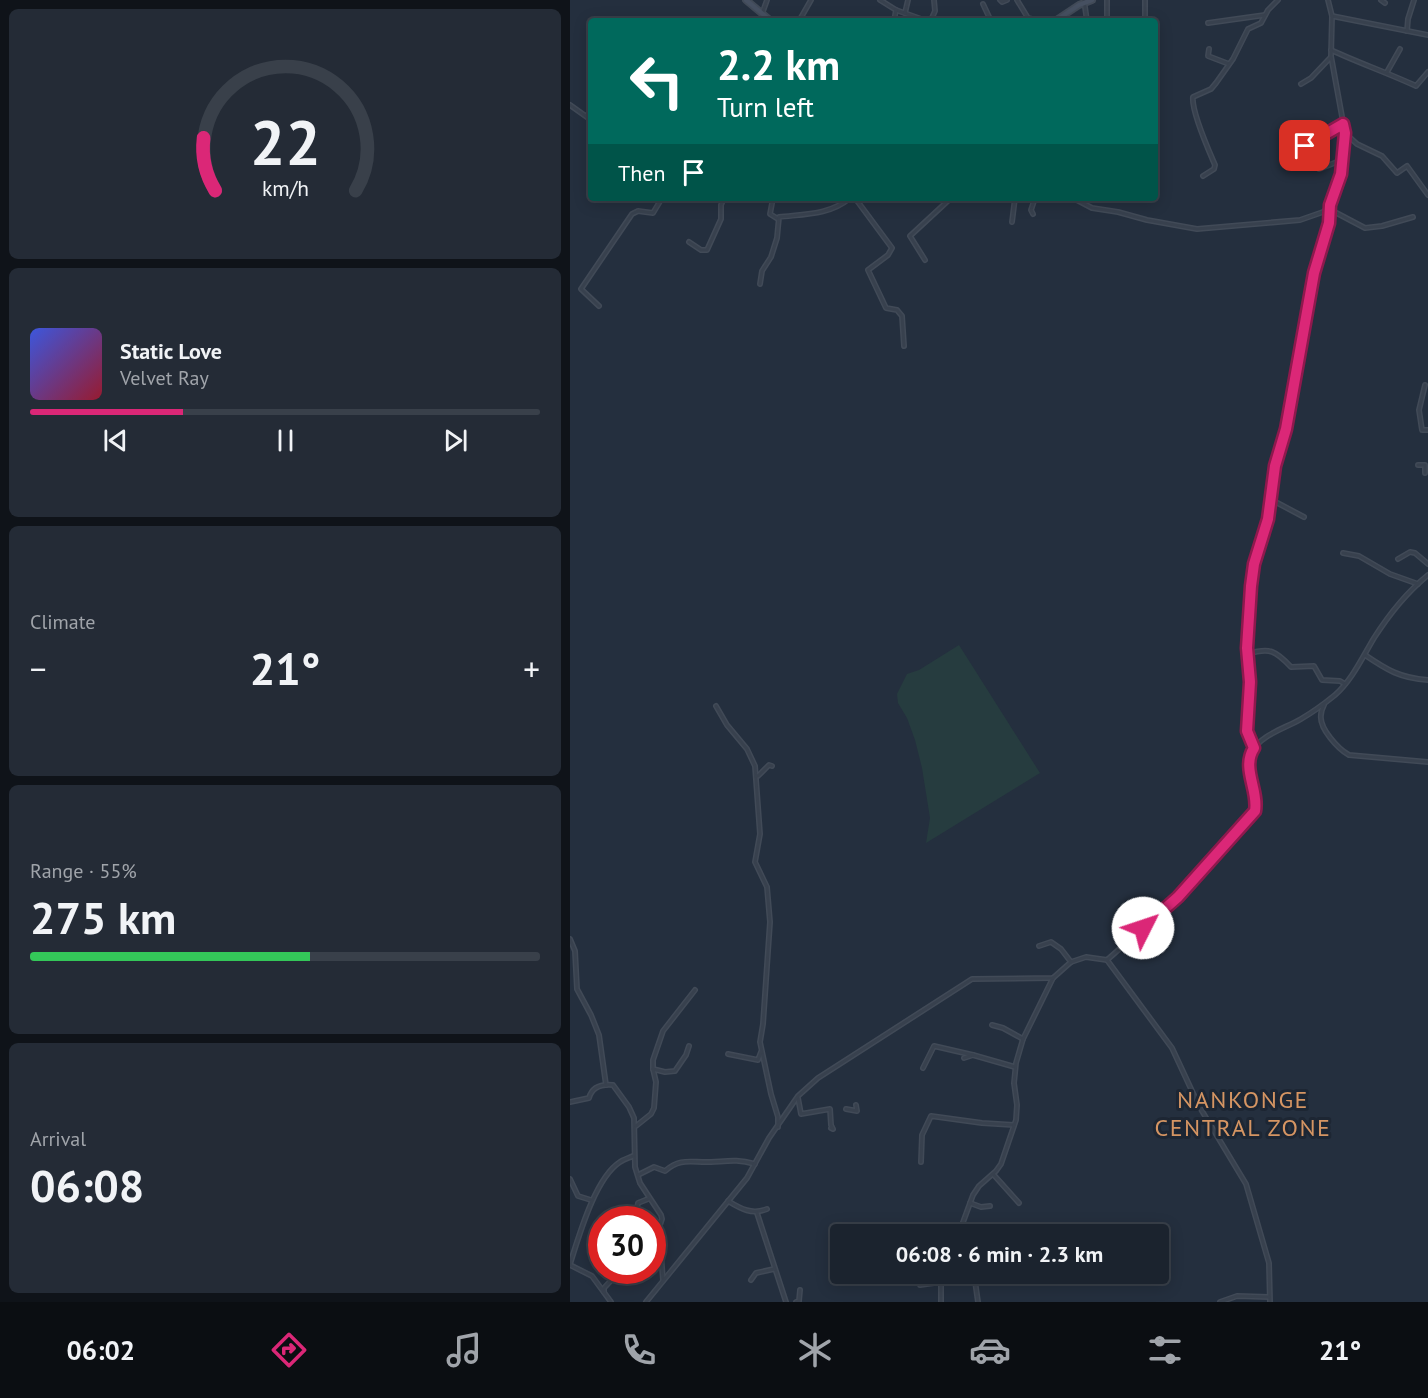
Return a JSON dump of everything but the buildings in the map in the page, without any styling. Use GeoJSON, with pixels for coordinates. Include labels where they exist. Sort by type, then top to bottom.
{"type":"FeatureCollection","features":[{"type":"Feature","properties":{"kind":"street"},"geometry":{"type":"LineString","coordinates":[[746,0],[767,18]]}},
{"type":"Feature","properties":{"kind":"street"},"geometry":{"type":"LineString","coordinates":[[762,14],[767,0]]}},
{"type":"Feature","properties":{"kind":"street"},"geometry":{"type":"LineString","coordinates":[[801,18],[811,0]]}},
{"type":"Feature","properties":{"kind":"street"},"geometry":{"type":"LineString","coordinates":[[880,0],[896,10],[918,18]]}},
{"type":"Feature","properties":{"kind":"street"},"geometry":{"type":"LineString","coordinates":[[905,13],[908,0]]}},
{"type":"Feature","properties":{"kind":"street"},"geometry":{"type":"LineString","coordinates":[[932,18],[934,0]]}},
{"type":"Feature","properties":{"kind":"street"},"geometry":{"type":"LineString","coordinates":[[1000,0],[1002,2],[1006,0]]}},
{"type":"Feature","properties":{"kind":"street"},"geometry":{"type":"LineString","coordinates":[[1017,0],[1028,18]]}},
{"type":"Feature","properties":{"kind":"street"},"geometry":{"type":"LineString","coordinates":[[1060,18],[1084,2],[1092,0]]}},
{"type":"Feature","properties":{"kind":"street"},"geometry":{"type":"LineString","coordinates":[[1107,0],[1107,18]]}},
{"type":"Feature","properties":{"kind":"street"},"geometry":{"type":"LineString","coordinates":[[1145,0],[1145,18]]}},
{"type":"Feature","properties":{"kind":"street"},"geometry":{"type":"LineString","coordinates":[[1203,176],[1214,169],[1215,165],[1196,113],[1193,97],[1210,89],[1229,64],[1248,29],[1261,23],[1278,0]]}},
{"type":"Feature","properties":{"kind":"street"},"geometry":{"type":"LineString","coordinates":[[1254,748],[1247,731],[1250,682],[1248,654],[1254,564],[1268,519],[1275,466],[1286,429],[1314,273],[1329,223],[1329,207],[1341,174],[1345,133],[1331,56],[1332,16],[1328,0]]}},
{"type":"Feature","properties":{"kind":"street"},"geometry":{"type":"LineString","coordinates":[[1381,0],[1385,3]]}},
{"type":"Feature","properties":{"kind":"street"},"geometry":{"type":"LineString","coordinates":[[1407,30],[1414,0]]}},
{"type":"Feature","properties":{"kind":"street"},"geometry":{"type":"LineString","coordinates":[[1084,2],[1087,18]]}},
{"type":"Feature","properties":{"kind":"street"},"geometry":{"type":"LineString","coordinates":[[983,4],[990,18]]}},
{"type":"Feature","properties":{"kind":"street"},"geometry":{"type":"LineString","coordinates":[[895,18],[896,10]]}},
{"type":"Feature","properties":{"kind":"street"},"geometry":{"type":"LineString","coordinates":[[1066,18],[1067,13]]}},
{"type":"Feature","properties":{"kind":"street"},"geometry":{"type":"LineString","coordinates":[[1208,23],[1266,15]]}},
{"type":"Feature","properties":{"kind":"street"},"geometry":{"type":"LineString","coordinates":[[1332,16],[1428,34]]}},
{"type":"Feature","properties":{"kind":"street"},"geometry":{"type":"LineString","coordinates":[[1209,49],[1208,56],[1229,64]]}},
{"type":"Feature","properties":{"kind":"street"},"geometry":{"type":"LineString","coordinates":[[1388,72],[1400,49]]}},
{"type":"Feature","properties":{"kind":"street"},"geometry":{"type":"LineString","coordinates":[[1331,50],[1388,72],[1416,86],[1428,72]]}},
{"type":"Feature","properties":{"kind":"street"},"geometry":{"type":"LineString","coordinates":[[1301,84],[1311,78],[1331,56]]}},
{"type":"Feature","properties":{"kind":"street"},"geometry":{"type":"LineString","coordinates":[[571,106],[586,117],[588,115]]}},
{"type":"Feature","properties":{"kind":"street"},"geometry":{"type":"LineString","coordinates":[[1305,146],[1343,124]]}},
{"type":"Feature","properties":{"kind":"street"},"geometry":{"type":"LineString","coordinates":[[1345,133],[1350,140],[1382,156],[1397,173],[1407,166],[1428,195]]}},
{"type":"Feature","properties":{"kind":"street"},"geometry":{"type":"LineString","coordinates":[[1286,166],[1314,151],[1312,142]]}},
{"type":"Feature","properties":{"kind":"street"},"geometry":{"type":"LineString","coordinates":[[1319,169],[1342,160]]}},
{"type":"Feature","properties":{"kind":"street"},"geometry":{"type":"LineString","coordinates":[[599,306],[581,289],[632,214],[638,210],[653,213],[660,201]]}},
{"type":"Feature","properties":{"kind":"street"},"geometry":{"type":"LineString","coordinates":[[689,242],[701,250],[706,250],[721,219],[723,201]]}},
{"type":"Feature","properties":{"kind":"street"},"geometry":{"type":"LineString","coordinates":[[773,201],[770,214],[778,219]]}},
{"type":"Feature","properties":{"kind":"street"},"geometry":{"type":"LineString","coordinates":[[778,219],[826,211],[847,201]]}},
{"type":"Feature","properties":{"kind":"street"},"geometry":{"type":"LineString","coordinates":[[854,201],[892,248],[888,255],[868,270],[886,308],[897,310],[902,316],[904,346]]}},
{"type":"Feature","properties":{"kind":"street"},"geometry":{"type":"LineString","coordinates":[[926,260],[910,236],[948,201]]}},
{"type":"Feature","properties":{"kind":"street"},"geometry":{"type":"LineString","coordinates":[[1012,222],[1015,201]]}},
{"type":"Feature","properties":{"kind":"street"},"geometry":{"type":"LineString","coordinates":[[1033,214],[1031,210],[1034,201]]}},
{"type":"Feature","properties":{"kind":"street"},"geometry":{"type":"LineString","coordinates":[[1079,201],[1092,208],[1197,229],[1300,220],[1323,212],[1329,207]]}},
{"type":"Feature","properties":{"kind":"street"},"geometry":{"type":"LineString","coordinates":[[1329,207],[1365,228],[1382,226],[1413,217]]}},
{"type":"Feature","properties":{"kind":"street"},"geometry":{"type":"LineString","coordinates":[[760,284],[762,271],[771,257],[777,238],[778,219]]}},
{"type":"Feature","properties":{"kind":"street"},"geometry":{"type":"LineString","coordinates":[[1425,385],[1419,410],[1422,430],[1428,430]]}},
{"type":"Feature","properties":{"kind":"street"},"geometry":{"type":"LineString","coordinates":[[1418,465],[1425,465],[1426,471]]}},
{"type":"Feature","properties":{"kind":"street"},"geometry":{"type":"LineString","coordinates":[[1270,499],[1304,517]]}},
{"type":"Feature","properties":{"kind":"street"},"geometry":{"type":"LineString","coordinates":[[1398,559],[1410,552],[1415,553],[1428,564]]}},
{"type":"Feature","properties":{"kind":"street"},"geometry":{"type":"LineString","coordinates":[[1343,553],[1359,556],[1390,574],[1418,584]]}},
{"type":"Feature","properties":{"kind":"street"},"geometry":{"type":"LineString","coordinates":[[1107,960],[1178,897],[1253,816],[1256,805],[1251,782],[1250,755],[1254,748],[1325,703],[1345,684],[1383,625],[1428,575]]}},
{"type":"Feature","properties":{"kind":"street"},"geometry":{"type":"LineString","coordinates":[[1248,654],[1258,650],[1273,651],[1291,667],[1314,666],[1322,680],[1340,681],[1345,684]]}},
{"type":"Feature","properties":{"kind":"street"},"geometry":{"type":"LineString","coordinates":[[1365,655],[1392,673],[1410,679],[1428,680]]}},
{"type":"Feature","properties":{"kind":"street"},"geometry":{"type":"LineString","coordinates":[[1325,703],[1320,716],[1322,724],[1342,751],[1349,755],[1428,762]]}},
{"type":"Feature","properties":{"kind":"street"},"geometry":{"type":"LineString","coordinates":[[716,706],[727,725],[747,749],[755,766],[760,834],[755,862],[767,887],[770,922],[760,1041],[761,1053],[758,1060],[729,1054]]}},
{"type":"Feature","properties":{"kind":"street"},"geometry":{"type":"LineString","coordinates":[[756,776],[758,777],[769,765],[772,766]]}},
{"type":"Feature","properties":{"kind":"street"},"geometry":{"type":"LineString","coordinates":[[570,939],[575,951],[577,989],[599,1035],[606,1085]]}},
{"type":"Feature","properties":{"kind":"street"},"geometry":{"type":"LineString","coordinates":[[1039,946],[1050,942],[1061,949],[1071,962]]}},
{"type":"Feature","properties":{"kind":"street"},"geometry":{"type":"LineString","coordinates":[[963,1224],[970,1203],[979,1186],[1001,1164],[1014,1125],[1017,1105],[1014,1083],[1015,1067],[1023,1039],[1053,978],[1071,962],[1086,957],[1107,960],[1172,1048],[1199,1106],[1246,1184],[1267,1255],[1269,1300],[1237,1296],[1220,1302]]}},
{"type":"Feature","properties":{"kind":"street"},"geometry":{"type":"LineString","coordinates":[[666,1278],[747,1178],[769,1138],[798,1096],[818,1077],[972,979],[1053,978]]}},
{"type":"Feature","properties":{"kind":"street"},"geometry":{"type":"LineString","coordinates":[[636,1126],[651,1114],[654,1108],[656,1082],[653,1070],[656,1051],[663,1031],[695,990]]}},
{"type":"Feature","properties":{"kind":"street"},"geometry":{"type":"LineString","coordinates":[[992,1025],[1023,1039]]}},
{"type":"Feature","properties":{"kind":"street"},"geometry":{"type":"LineString","coordinates":[[760,1041],[778,1117],[777,1128]]}},
{"type":"Feature","properties":{"kind":"street"},"geometry":{"type":"LineString","coordinates":[[653,1070],[675,1071],[687,1055],[688,1046]]}},
{"type":"Feature","properties":{"kind":"street"},"geometry":{"type":"LineString","coordinates":[[923,1068],[934,1046],[1015,1067]]}},
{"type":"Feature","properties":{"kind":"street"},"geometry":{"type":"LineString","coordinates":[[964,1058],[973,1055]]}},
{"type":"Feature","properties":{"kind":"street"},"geometry":{"type":"LineString","coordinates":[[570,1102],[589,1098],[594,1088],[613,1085],[629,1107],[636,1126],[634,1156],[638,1175],[644,1192],[654,1206]]}},
{"type":"Feature","properties":{"kind":"street"},"geometry":{"type":"LineString","coordinates":[[798,1096],[801,1114],[830,1109],[833,1129],[831,1128]]}},
{"type":"Feature","properties":{"kind":"street"},"geometry":{"type":"LineString","coordinates":[[846,1109],[857,1111],[856,1105]]}},
{"type":"Feature","properties":{"kind":"street"},"geometry":{"type":"LineString","coordinates":[[921,1162],[922,1135],[931,1116],[982,1124],[1014,1125]]}},
{"type":"Feature","properties":{"kind":"street"},"geometry":{"type":"LineString","coordinates":[[604,1302],[610,1300],[592,1276],[570,1265],[591,1200],[615,1166],[622,1160],[634,1156]]}},
{"type":"Feature","properties":{"kind":"street"},"geometry":{"type":"LineString","coordinates":[[638,1175],[654,1167],[665,1171],[672,1164],[688,1161],[710,1162],[738,1159],[755,1164]]}},
{"type":"Feature","properties":{"kind":"street"},"geometry":{"type":"LineString","coordinates":[[993,1174],[1019,1203]]}},
{"type":"Feature","properties":{"kind":"street"},"geometry":{"type":"LineString","coordinates":[[570,1179],[578,1196],[591,1200]]}},
{"type":"Feature","properties":{"kind":"street"},"geometry":{"type":"LineString","coordinates":[[637,1206],[638,1203],[649,1199]]}},
{"type":"Feature","properties":{"kind":"street"},"geometry":{"type":"LineString","coordinates":[[728,1201],[757,1213],[767,1209]]}},
{"type":"Feature","properties":{"kind":"street"},"geometry":{"type":"LineString","coordinates":[[970,1203],[981,1207],[990,1206]]}},
{"type":"Feature","properties":{"kind":"street"},"geometry":{"type":"LineString","coordinates":[[757,1213],[786,1302]]}},
{"type":"Feature","properties":{"kind":"street"},"geometry":{"type":"LineString","coordinates":[[752,1280],[756,1273],[774,1269]]}},
{"type":"Feature","properties":{"kind":"street"},"geometry":{"type":"LineString","coordinates":[[604,1293],[604,1288],[608,1284]]}},
{"type":"Feature","properties":{"kind":"street"},"geometry":{"type":"LineString","coordinates":[[646,1302],[661,1284]]}},
{"type":"Feature","properties":{"kind":"street"},"geometry":{"type":"LineString","coordinates":[[920,1285],[927,1284]]}},
{"type":"Feature","properties":{"kind":"street"},"geometry":{"type":"LineString","coordinates":[[941,1284],[941,1302]]}},
{"type":"Feature","properties":{"kind":"street"},"geometry":{"type":"LineString","coordinates":[[975,1284],[978,1302]]}},
{"type":"Feature","properties":{"kind":"street"},"geometry":{"type":"LineString","coordinates":[[796,1302],[799,1301],[800,1290]]}},
{"type":"Feature","properties":{"kind":"green space"},"geometry":{"type":"Polygon","coordinates":[[[959,645],[1040,773],[926,843],[930,818],[922,768],[915,740],[907,718],[898,703],[897,694],[907,674],[919,670],[959,645]]]}},
{"type":"Feature","properties":{"kind":"district","name":"NANKONGE CENTRAL ZONE"},"geometry":{"type":"Point","coordinates":[1243,1113]}},
{"type":"Feature","properties":{"kind":"route"},"geometry":{"type":"LineString","coordinates":[[1143,928],[1178,897],[1253,816],[1255,811],[1250,771],[1250,755],[1254,748],[1247,731],[1250,682],[1247,648],[1251,586],[1254,564],[1268,519],[1275,466],[1286,429],[1314,273],[1322,253],[1329,223],[1330,205],[1341,174],[1345,133],[1343,124],[1305,146]]}}]}
